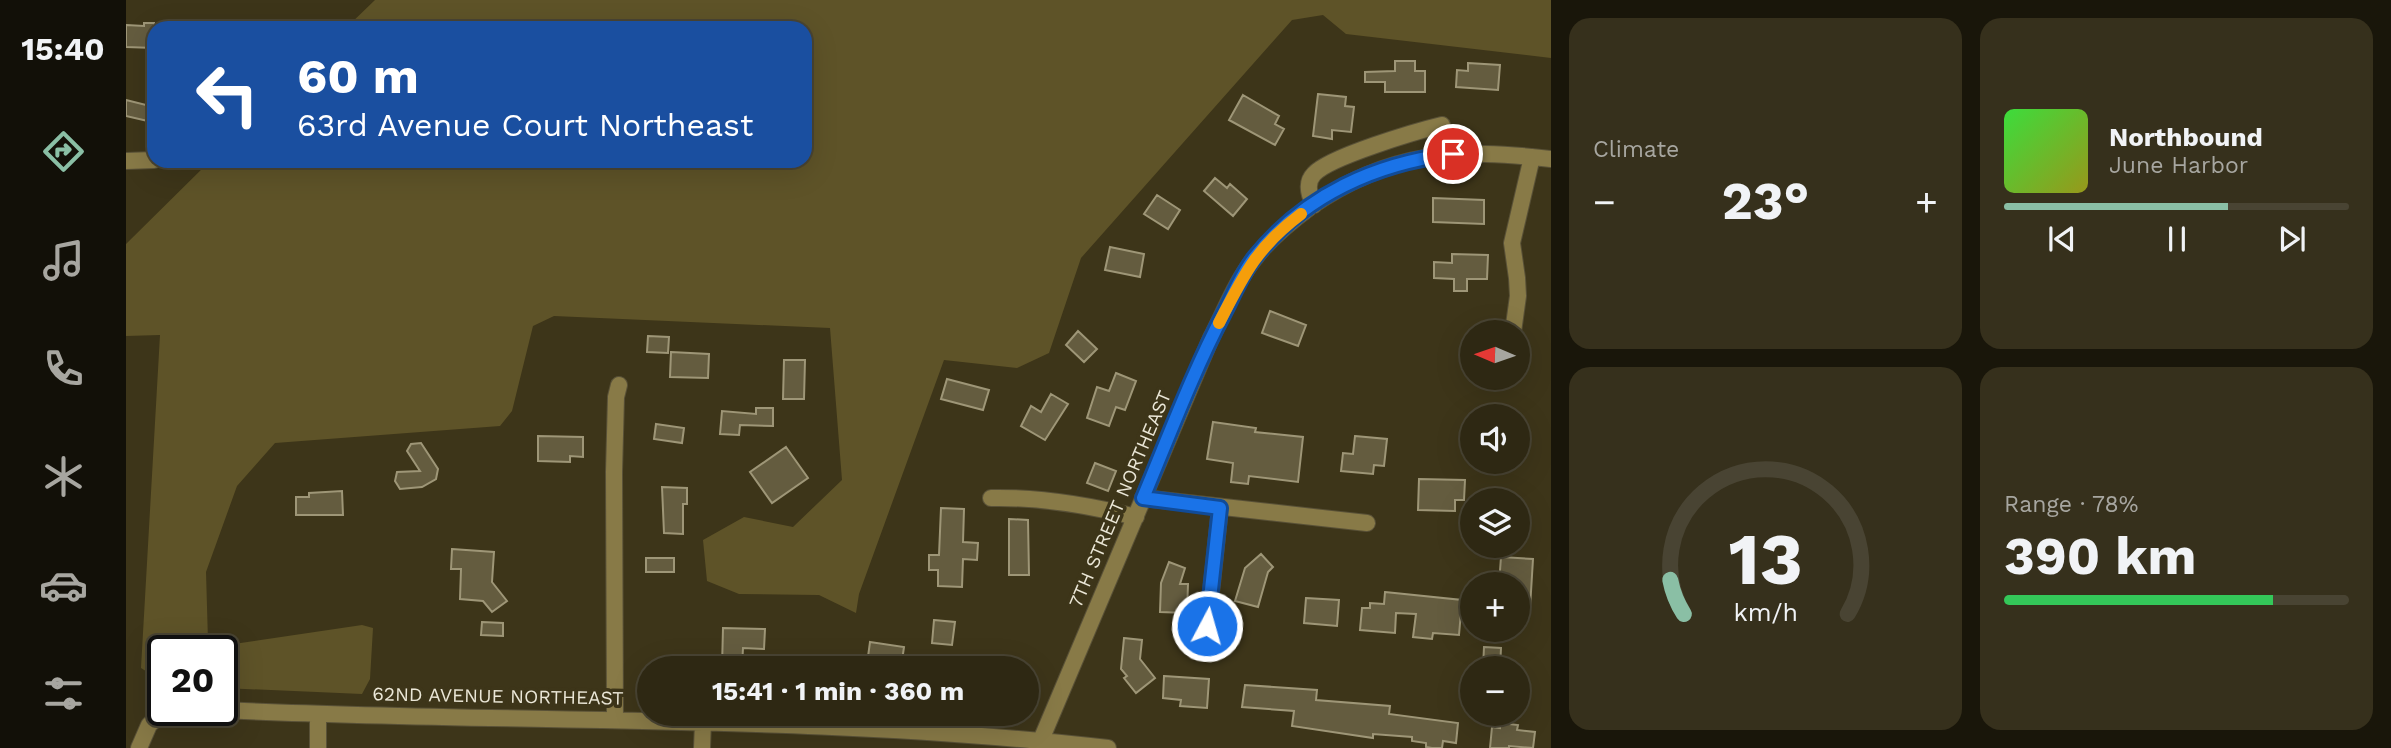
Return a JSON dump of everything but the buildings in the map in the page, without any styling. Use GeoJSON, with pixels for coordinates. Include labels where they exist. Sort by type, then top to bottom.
{"type":"FeatureCollection","features":[{"type":"Feature","properties":{"kind":"street"},"geometry":{"type":"LineString","coordinates":[[1314,205],[1309,195],[1310,181],[1314,174],[1326,166],[1378,145],[1442,125]]}},
{"type":"Feature","properties":{"kind":"street","name":"7TH STREET NORTHEAST"},"geometry":{"type":"LineString","coordinates":[[1041,740],[1204,353],[1242,277],[1263,248],[1286,225],[1336,189],[1363,176],[1415,159],[1476,153],[1551,159]]}},
{"type":"Feature","properties":{"kind":"street"},"geometry":{"type":"LineString","coordinates":[[1515,320],[1517,287],[1511,243],[1532,157]]}},
{"type":"Feature","properties":{"kind":"street"},"geometry":{"type":"LineString","coordinates":[[126,161],[147,160]]}},
{"type":"Feature","properties":{"kind":"street"},"geometry":{"type":"LineString","coordinates":[[615,719],[614,472],[616,397],[619,384]]}},
{"type":"Feature","properties":{"kind":"street"},"geometry":{"type":"LineString","coordinates":[[991,498],[1024,497],[1101,508],[1136,517]]}},
{"type":"Feature","properties":{"kind":"street"},"geometry":{"type":"LineString","coordinates":[[1143,498],[1367,523]]}},
{"type":"Feature","properties":{"kind":"street"},"geometry":{"type":"LineString","coordinates":[[1205,649],[1220,508]]}},
{"type":"Feature","properties":{"kind":"street","name":"62ND AVENUE NORTHEAST"},"geometry":{"type":"LineString","coordinates":[[238,711],[637,720]]}},
{"type":"Feature","properties":{"kind":"street"},"geometry":{"type":"LineString","coordinates":[[318,714],[318,748]]}},
{"type":"Feature","properties":{"kind":"street"},"geometry":{"type":"LineString","coordinates":[[139,748],[149,726]]}},
{"type":"Feature","properties":{"kind":"street"},"geometry":{"type":"LineString","coordinates":[[702,748],[703,726]]}},
{"type":"Feature","properties":{"kind":"street","name":"62ND AVENUE NORTHEAST"},"geometry":{"type":"LineString","coordinates":[[833,726],[1041,740],[1108,748]]}},
{"type":"Feature","properties":{"kind":"shaded area"},"geometry":{"type":"Polygon","coordinates":[[[375,0],[1551,0],[1551,58],[1346,34],[1323,15],[1292,20],[1081,258],[1049,353],[1017,368],[944,360],[859,594],[856,613],[819,595],[739,594],[707,581],[703,540],[744,517],[793,527],[842,480],[830,328],[554,316],[533,326],[512,411],[500,426],[275,443],[237,486],[206,572],[208,635],[147,635],[147,672],[141,668],[160,335],[126,336],[126,244],[203,168],[812,168],[812,21],[353,21],[375,0]]]}},
{"type":"Feature","properties":{"kind":"shaded area"},"geometry":{"type":"Polygon","coordinates":[[[362,625],[373,628],[370,679],[362,694],[238,689],[238,643],[362,625]]]}},
{"type":"Feature","properties":{"kind":"slow traffic"},"geometry":{"type":"LineString","coordinates":[[1219,323],[1253,260],[1286,225],[1301,214]]}},
{"type":"Feature","properties":{"kind":"route"},"geometry":{"type":"LineString","coordinates":[[1207,626],[1220,508],[1143,498],[1211,338],[1242,277],[1263,248],[1286,225],[1336,189],[1397,163],[1453,154]]}}]}
